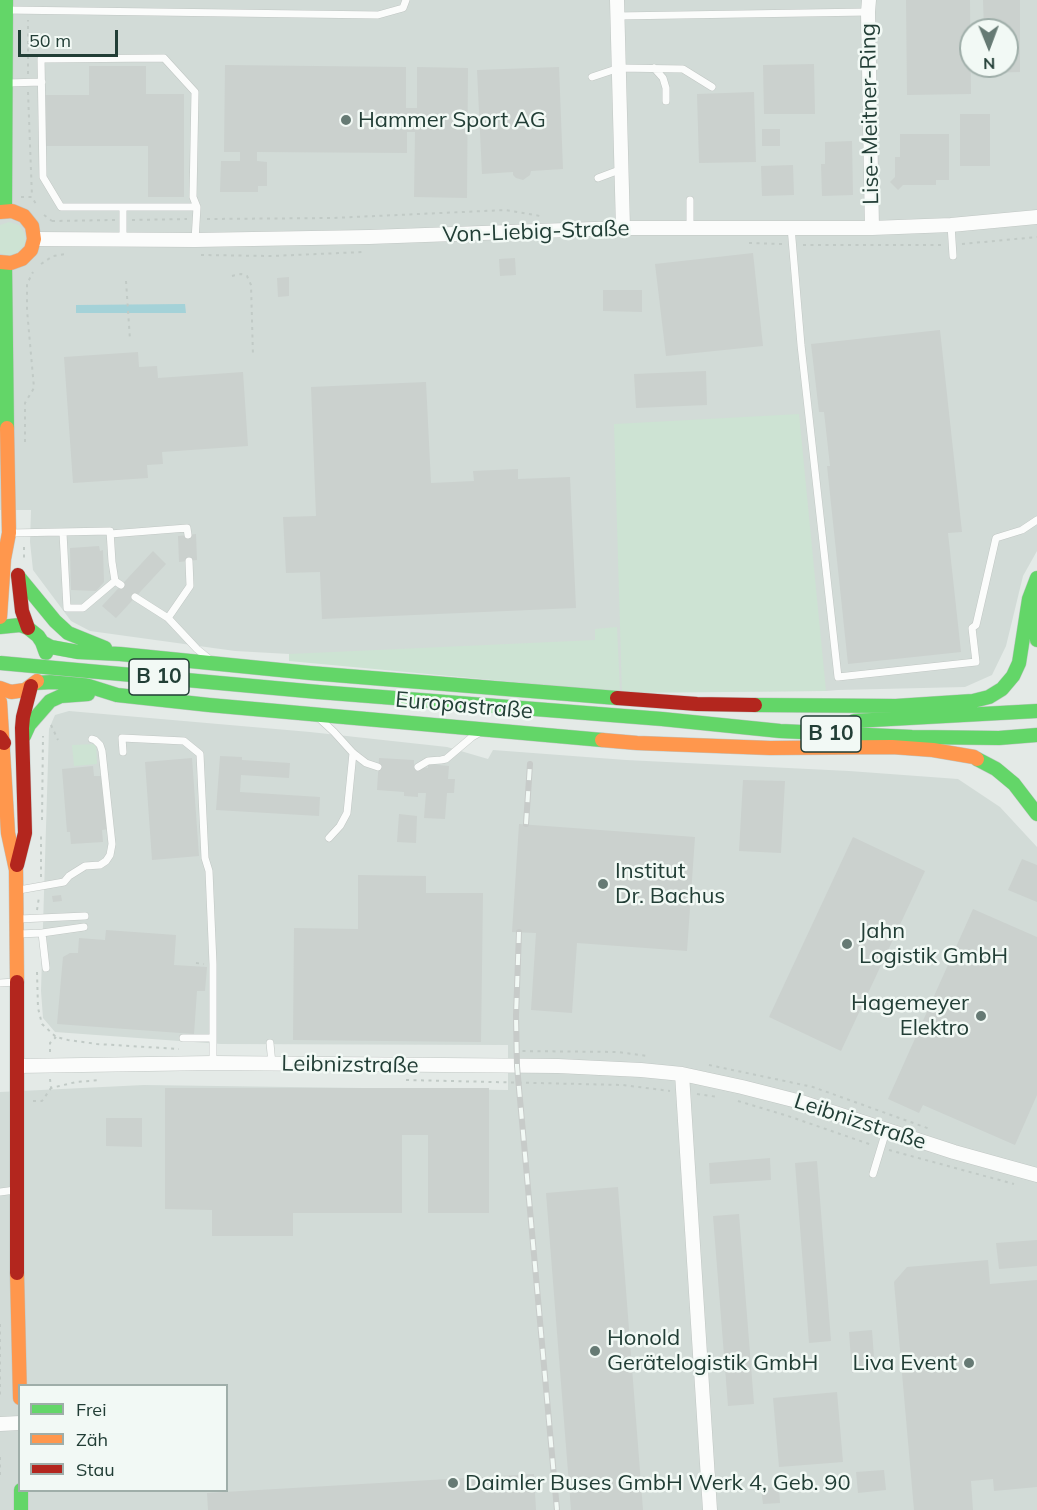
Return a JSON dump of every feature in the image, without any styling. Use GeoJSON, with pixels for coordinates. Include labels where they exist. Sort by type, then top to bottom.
{"type":"FeatureCollection","features":[{"type":"Feature","properties":{"kind":"main road"},"geometry":{"type":"LineString","coordinates":[[6,5],[7,83],[3,212],[18,213],[28,220],[32,226],[34,239],[31,250],[22,259],[11,263],[3,262],[4,461],[9,533],[17,565],[22,611],[28,628]]}},
{"type":"Feature","properties":{"kind":"main road"},"geometry":{"type":"LineString","coordinates":[[0,617],[1,584],[9,533]]}},
{"type":"Feature","properties":{"kind":"main road"},"geometry":{"type":"LineString","coordinates":[[18,576],[55,621],[68,633],[120,654]]}},
{"type":"Feature","properties":{"kind":"main road"},"geometry":{"type":"LineString","coordinates":[[896,706],[973,701],[989,698],[1002,689],[1013,676],[1019,663],[1029,599],[1037,578]]}},
{"type":"Feature","properties":{"kind":"main road"},"geometry":{"type":"LineString","coordinates":[[1037,605],[1035,617],[1037,640]]}},
{"type":"Feature","properties":{"kind":"main road"},"geometry":{"type":"LineString","coordinates":[[0,627],[20,625],[28,628],[38,636],[46,655],[43,673],[33,685],[23,717],[25,833],[16,870]]}},
{"type":"Feature","properties":{"kind":"main road","name":"Europastraße"},"geometry":{"type":"LineString","coordinates":[[42,642],[60,649],[322,674],[696,704],[896,706]]}},
{"type":"Feature","properties":{"kind":"main road","name":"Europastraße"},"geometry":{"type":"LineString","coordinates":[[0,663],[318,692],[662,719],[780,732],[999,738],[1037,735]]}},
{"type":"Feature","properties":{"kind":"main road","name":"Europastraße"},"geometry":{"type":"LineString","coordinates":[[0,688],[11,692],[52,682],[82,684],[117,695],[314,715],[637,742],[770,748],[892,747]]}},
{"type":"Feature","properties":{"kind":"main road"},"geometry":{"type":"LineString","coordinates":[[22,740],[29,726],[50,701],[61,696],[77,694],[117,695]]}},
{"type":"Feature","properties":{"kind":"main road"},"geometry":{"type":"LineString","coordinates":[[0,702],[8,833],[16,870],[18,1066],[16,1307],[19,1384]]}},
{"type":"Feature","properties":{"kind":"main road"},"geometry":{"type":"LineString","coordinates":[[896,706],[1018,712]]}},
{"type":"Feature","properties":{"kind":"main road","name":"Europastraße"},"geometry":{"type":"LineString","coordinates":[[662,719],[862,721],[1037,711]]}},
{"type":"Feature","properties":{"kind":"main road","name":"B 10"},"geometry":{"type":"LineString","coordinates":[[892,747],[999,738]]}},
{"type":"Feature","properties":{"kind":"main road"},"geometry":{"type":"LineString","coordinates":[[892,747],[933,750],[974,757],[996,769],[1014,784],[1037,814]]}},
{"type":"Feature","properties":{"kind":"main road"},"geometry":{"type":"LineString","coordinates":[[21,1492],[21,1510]]}},
{"type":"Feature","properties":{"kind":"street"},"geometry":{"type":"LineString","coordinates":[[617,0],[623,228]]}},
{"type":"Feature","properties":{"kind":"street","name":"Lise-Meitner-Ring"},"geometry":{"type":"LineString","coordinates":[[868,6],[872,228]]}},
{"type":"Feature","properties":{"kind":"street","name":"Von-Liebig-Straße"},"geometry":{"type":"LineString","coordinates":[[34,239],[195,240],[380,237],[690,227],[872,228],[951,225],[1037,217]]}},
{"type":"Feature","properties":{"kind":"street","name":"Leibnizstraße"},"geometry":{"type":"LineString","coordinates":[[18,1066],[213,1063],[558,1066],[682,1074],[801,1102],[886,1131],[1037,1175]]}},
{"type":"Feature","properties":{"kind":"street"},"geometry":{"type":"LineString","coordinates":[[682,1074],[710,1510]]}},
{"type":"Feature","properties":{"kind":"street"},"geometry":{"type":"LineString","coordinates":[[0,1424],[18,1423]]}},
{"type":"Feature","properties":{"kind":"lane"},"geometry":{"type":"LineString","coordinates":[[6,5],[28,10],[369,16],[403,8],[406,0]]}},
{"type":"Feature","properties":{"kind":"lane"},"geometry":{"type":"LineString","coordinates":[[617,16],[868,6]]}},
{"type":"Feature","properties":{"kind":"lane"},"geometry":{"type":"LineString","coordinates":[[195,240],[197,207],[193,197],[195,92],[164,58],[41,58],[43,177],[61,207],[197,207]]}},
{"type":"Feature","properties":{"kind":"lane"},"geometry":{"type":"LineString","coordinates":[[592,77],[619,68],[684,69],[712,87]]}},
{"type":"Feature","properties":{"kind":"lane"},"geometry":{"type":"LineString","coordinates":[[654,68],[663,78],[666,101]]}},
{"type":"Feature","properties":{"kind":"lane"},"geometry":{"type":"LineString","coordinates":[[7,83],[42,82]]}},
{"type":"Feature","properties":{"kind":"lane"},"geometry":{"type":"LineString","coordinates":[[598,178],[622,169]]}},
{"type":"Feature","properties":{"kind":"lane"},"geometry":{"type":"LineString","coordinates":[[690,200],[690,227]]}},
{"type":"Feature","properties":{"kind":"lane"},"geometry":{"type":"LineString","coordinates":[[123,207],[123,240]]}},
{"type":"Feature","properties":{"kind":"lane"},"geometry":{"type":"LineString","coordinates":[[951,225],[953,256]]}},
{"type":"Feature","properties":{"kind":"lane"},"geometry":{"type":"LineString","coordinates":[[791,227],[801,345],[838,677],[976,662],[972,628],[976,625],[996,538],[1022,530],[1037,520]]}},
{"type":"Feature","properties":{"kind":"lane"},"geometry":{"type":"LineString","coordinates":[[110,534],[187,528],[188,535]]}},
{"type":"Feature","properties":{"kind":"lane"},"geometry":{"type":"LineString","coordinates":[[9,533],[110,531],[118,583],[83,608],[67,608],[63,533]]}},
{"type":"Feature","properties":{"kind":"lane"},"geometry":{"type":"LineString","coordinates":[[168,618],[190,586],[189,561]]}},
{"type":"Feature","properties":{"kind":"lane"},"geometry":{"type":"LineString","coordinates":[[135,597],[168,618],[197,649],[214,663]]}},
{"type":"Feature","properties":{"kind":"lane"},"geometry":{"type":"LineString","coordinates":[[314,715],[353,753],[366,762],[378,766]]}},
{"type":"Feature","properties":{"kind":"lane"},"geometry":{"type":"LineString","coordinates":[[418,767],[428,761],[446,759],[472,737],[488,729]]}},
{"type":"Feature","properties":{"kind":"lane"},"geometry":{"type":"LineString","coordinates":[[123,752],[122,738],[184,741],[200,754],[208,921],[213,964],[213,1063]]}},
{"type":"Feature","properties":{"kind":"lane"},"geometry":{"type":"LineString","coordinates":[[16,890],[64,882],[69,876],[86,866],[100,865],[110,855],[112,844],[102,751],[100,745],[92,739]]}},
{"type":"Feature","properties":{"kind":"lane"},"geometry":{"type":"LineString","coordinates":[[329,838],[340,826],[347,813],[353,753]]}},
{"type":"Feature","properties":{"kind":"lane"},"geometry":{"type":"LineString","coordinates":[[16,919],[85,916]]}},
{"type":"Feature","properties":{"kind":"lane"},"geometry":{"type":"LineString","coordinates":[[16,935],[84,927]]}},
{"type":"Feature","properties":{"kind":"lane"},"geometry":{"type":"LineString","coordinates":[[42,933],[46,968]]}},
{"type":"Feature","properties":{"kind":"lane"},"geometry":{"type":"LineString","coordinates":[[0,983],[16,982]]}},
{"type":"Feature","properties":{"kind":"lane"},"geometry":{"type":"LineString","coordinates":[[183,1038],[213,1038]]}},
{"type":"Feature","properties":{"kind":"lane"},"geometry":{"type":"LineString","coordinates":[[270,1042],[272,1064]]}},
{"type":"Feature","properties":{"kind":"lane"},"geometry":{"type":"LineString","coordinates":[[873,1173],[886,1131]]}},
{"type":"Feature","properties":{"kind":"lane"},"geometry":{"type":"LineString","coordinates":[[0,1192],[18,1190]]}},
{"type":"Feature","properties":{"kind":"path"},"geometry":{"type":"LineString","coordinates":[[28,10],[32,197]]}},
{"type":"Feature","properties":{"kind":"path"},"geometry":{"type":"LineString","coordinates":[[740,242],[792,245],[952,245],[1037,237]]}},
{"type":"Feature","properties":{"kind":"path"},"geometry":{"type":"LineString","coordinates":[[201,255],[272,256],[365,252]]}},
{"type":"Feature","properties":{"kind":"path"},"geometry":{"type":"LineString","coordinates":[[25,445],[26,403],[34,388],[27,284],[30,274],[38,266],[53,256],[72,253]]}},
{"type":"Feature","properties":{"kind":"path"},"geometry":{"type":"LineString","coordinates":[[232,276],[241,274],[247,276],[251,285],[253,356]]}},
{"type":"Feature","properties":{"kind":"path"},"geometry":{"type":"LineString","coordinates":[[126,281],[130,340]]}},
{"type":"Feature","properties":{"kind":"path"},"geometry":{"type":"LineString","coordinates":[[48,722],[58,740]]}},
{"type":"Feature","properties":{"kind":"path"},"geometry":{"type":"LineString","coordinates":[[40,886],[43,733]]}},
{"type":"Feature","properties":{"kind":"path"},"geometry":{"type":"LineString","coordinates":[[56,1037],[50,1043],[51,1088],[102,1079]]}},
{"type":"Feature","properties":{"kind":"path"},"geometry":{"type":"LineString","coordinates":[[406,1080],[622,1085],[726,1098]]}},
{"type":"Feature","properties":{"kind":"path"},"geometry":{"type":"LineString","coordinates":[[736,1101],[880,1147],[1019,1185]]}},
{"type":"Feature","properties":{"kind":"path"},"geometry":{"type":"LineString","coordinates":[[0,1324],[0,1396]]}},
{"type":"Feature","properties":{"kind":"path"},"geometry":{"type":"LineString","coordinates":[[0,1457],[0,1475]]}},
{"type":"Feature","properties":{"kind":"shaded area"},"geometry":{"type":"Polygon","coordinates":[[[0,0],[1037,0],[1037,551],[1023,576],[1006,646],[992,675],[965,687],[826,691],[620,692],[289,654],[235,651],[90,631],[71,621],[33,570],[30,542],[31,510],[0,510],[0,0]]]}},
{"type":"Feature","properties":{"kind":"shaded area"},"geometry":{"type":"Polygon","coordinates":[[[69,711],[310,732],[447,747],[488,759],[493,750],[958,779],[1000,807],[1037,847],[1037,1510],[0,1510],[0,1092],[144,1085],[508,1090],[508,1045],[221,1044],[55,1032],[43,1018],[41,991],[49,729],[55,715],[69,711]]]}},
{"type":"Feature","properties":{"kind":"green space"},"geometry":{"type":"Polygon","coordinates":[[[9,222],[19,225],[25,234],[25,244],[15,255],[0,253],[0,225],[9,222]]]}},
{"type":"Feature","properties":{"kind":"green space"},"geometry":{"type":"Polygon","coordinates":[[[799,414],[826,691],[622,693],[614,424],[799,414]]]}},
{"type":"Feature","properties":{"kind":"green space"},"geometry":{"type":"Polygon","coordinates":[[[617,627],[620,692],[289,661],[289,654],[595,640],[595,629],[617,627]]]}},
{"type":"Feature","properties":{"kind":"green space"},"geometry":{"type":"Polygon","coordinates":[[[96,744],[97,764],[74,766],[72,745],[96,744]]]}},
{"type":"Feature","properties":{"kind":"water"},"geometry":{"type":"Polygon","coordinates":[[[185,304],[186,313],[76,313],[76,305],[185,304]]]}},
{"type":"Feature","properties":{"kind":"building"},"geometry":{"type":"Polygon","coordinates":[[[906,0],[970,0],[970,18],[959,18],[959,78],[971,78],[971,94],[907,95],[906,0]]]}},
{"type":"Feature","properties":{"kind":"building"},"geometry":{"type":"Polygon","coordinates":[[[983,0],[1020,0],[1020,72],[1019,18],[984,18],[983,0]]]}},
{"type":"Feature","properties":{"kind":"building"},"geometry":{"type":"Polygon","coordinates":[[[814,64],[815,114],[764,114],[763,65],[814,64]]]}},
{"type":"Feature","properties":{"kind":"building","name":"Hammer Sport AG"},"geometry":{"type":"Polygon","coordinates":[[[225,65],[406,67],[406,108],[417,108],[417,67],[468,68],[467,198],[414,197],[415,132],[407,132],[407,153],[257,152],[257,161],[267,162],[267,186],[258,186],[258,192],[220,192],[221,161],[240,161],[240,152],[224,152],[225,65]]]}},
{"type":"Feature","properties":{"kind":"building"},"geometry":{"type":"Polygon","coordinates":[[[89,66],[146,66],[146,94],[184,94],[184,197],[148,197],[148,146],[44,146],[44,95],[89,95],[89,66]]]}},
{"type":"Feature","properties":{"kind":"building"},"geometry":{"type":"Polygon","coordinates":[[[559,67],[563,169],[531,171],[530,175],[523,180],[516,178],[513,172],[482,174],[477,70],[559,67]]]}},
{"type":"Feature","properties":{"kind":"building"},"geometry":{"type":"Polygon","coordinates":[[[754,92],[756,162],[699,163],[697,94],[754,92]]]}},
{"type":"Feature","properties":{"kind":"building"},"geometry":{"type":"Polygon","coordinates":[[[960,114],[990,114],[990,166],[960,166],[960,114]]]}},
{"type":"Feature","properties":{"kind":"building"},"geometry":{"type":"Polygon","coordinates":[[[762,129],[780,129],[780,146],[762,146],[762,129]]]}},
{"type":"Feature","properties":{"kind":"building"},"geometry":{"type":"Polygon","coordinates":[[[900,134],[949,134],[949,180],[936,180],[936,185],[903,185],[898,190],[890,182],[895,177],[895,157],[900,157],[900,134]]]}},
{"type":"Feature","properties":{"kind":"building"},"geometry":{"type":"Polygon","coordinates":[[[852,141],[853,195],[822,196],[821,164],[825,164],[825,142],[852,141]]]}},
{"type":"Feature","properties":{"kind":"building"},"geometry":{"type":"Polygon","coordinates":[[[793,165],[794,195],[762,196],[761,166],[793,165]]]}},
{"type":"Feature","properties":{"kind":"building"},"geometry":{"type":"Polygon","coordinates":[[[753,253],[763,346],[666,356],[655,264],[753,253]]]}},
{"type":"Feature","properties":{"kind":"building"},"geometry":{"type":"Polygon","coordinates":[[[515,258],[516,275],[500,276],[499,259],[515,258]]]}},
{"type":"Feature","properties":{"kind":"building"},"geometry":{"type":"Polygon","coordinates":[[[289,277],[289,296],[278,297],[277,278],[289,277]]]}},
{"type":"Feature","properties":{"kind":"building"},"geometry":{"type":"Polygon","coordinates":[[[603,290],[642,290],[642,312],[603,311],[603,290]]]}},
{"type":"Feature","properties":{"kind":"building"},"geometry":{"type":"Polygon","coordinates":[[[940,330],[962,532],[948,533],[961,652],[848,664],[827,466],[830,466],[824,412],[819,412],[811,344],[940,330]]]}},
{"type":"Feature","properties":{"kind":"building"},"geometry":{"type":"Polygon","coordinates":[[[138,352],[139,367],[157,366],[158,378],[243,372],[248,446],[162,452],[163,464],[147,465],[148,478],[73,483],[64,357],[138,352]]]}},
{"type":"Feature","properties":{"kind":"building"},"geometry":{"type":"Polygon","coordinates":[[[706,371],[707,405],[636,408],[634,374],[706,371]]]}},
{"type":"Feature","properties":{"kind":"building"},"geometry":{"type":"Polygon","coordinates":[[[426,382],[431,483],[474,481],[473,471],[518,469],[518,479],[570,477],[576,608],[322,619],[320,572],[286,573],[283,517],[316,516],[311,387],[426,382]]]}},
{"type":"Feature","properties":{"kind":"building"},"geometry":{"type":"Polygon","coordinates":[[[196,534],[197,560],[179,562],[178,536],[196,534]]]}},
{"type":"Feature","properties":{"kind":"building"},"geometry":{"type":"Polygon","coordinates":[[[99,546],[100,551],[103,550],[104,582],[96,591],[71,590],[70,548],[99,546]]]}},
{"type":"Feature","properties":{"kind":"building"},"geometry":{"type":"Polygon","coordinates":[[[153,551],[166,564],[116,618],[102,606],[153,551]]]}},
{"type":"Feature","properties":{"kind":"building"},"geometry":{"type":"Polygon","coordinates":[[[220,756],[290,763],[289,778],[241,775],[240,792],[320,797],[319,816],[216,810],[220,756]]]}},
{"type":"Feature","properties":{"kind":"building"},"geometry":{"type":"Polygon","coordinates":[[[192,758],[199,856],[152,860],[145,762],[192,758]]]}},
{"type":"Feature","properties":{"kind":"building"},"geometry":{"type":"Polygon","coordinates":[[[379,758],[414,760],[414,766],[428,768],[428,764],[449,766],[448,779],[455,779],[454,793],[447,793],[445,819],[424,818],[426,793],[418,793],[418,797],[404,796],[404,792],[377,790],[379,758]]]}},
{"type":"Feature","properties":{"kind":"building"},"geometry":{"type":"Polygon","coordinates":[[[93,766],[94,776],[101,776],[104,781],[108,829],[102,830],[103,842],[71,844],[70,832],[67,832],[62,769],[93,766]]]}},
{"type":"Feature","properties":{"kind":"building"},"geometry":{"type":"Polygon","coordinates":[[[743,780],[785,781],[781,853],[739,851],[743,780]]]}},
{"type":"Feature","properties":{"kind":"building"},"geometry":{"type":"Polygon","coordinates":[[[399,814],[417,816],[416,843],[397,842],[399,814]]]}},
{"type":"Feature","properties":{"kind":"building","name":"Institut Dr. Bachus"},"geometry":{"type":"Polygon","coordinates":[[[519,824],[695,837],[687,951],[577,943],[572,1013],[531,1010],[536,933],[512,932],[519,824]]]}},
{"type":"Feature","properties":{"kind":"building","name":"Jahn Logistik GmbH"},"geometry":{"type":"Polygon","coordinates":[[[853,837],[925,871],[841,1051],[769,1017],[853,837]]]}},
{"type":"Feature","properties":{"kind":"building"},"geometry":{"type":"Polygon","coordinates":[[[1022,859],[1037,865],[1037,902],[1008,890],[1022,859]]]}},
{"type":"Feature","properties":{"kind":"building"},"geometry":{"type":"Polygon","coordinates":[[[358,875],[426,876],[426,893],[483,893],[481,1042],[293,1040],[294,928],[358,929],[358,875]]]}},
{"type":"Feature","properties":{"kind":"building"},"geometry":{"type":"Polygon","coordinates":[[[61,895],[62,901],[53,902],[52,896],[61,895]]]}},
{"type":"Feature","properties":{"kind":"building","name":"Hagemeyer Elektro"},"geometry":{"type":"Polygon","coordinates":[[[973,909],[1037,937],[1037,1095],[1015,1145],[923,1105],[919,1113],[888,1099],[973,909]]]}},
{"type":"Feature","properties":{"kind":"building"},"geometry":{"type":"Polygon","coordinates":[[[106,930],[176,935],[174,965],[207,967],[205,991],[197,991],[194,1034],[57,1024],[63,957],[70,953],[78,953],[79,938],[105,940],[106,930]]]}},
{"type":"Feature","properties":{"kind":"building"},"geometry":{"type":"Polygon","coordinates":[[[165,1088],[489,1088],[489,1213],[428,1213],[428,1135],[402,1135],[402,1213],[293,1213],[293,1236],[212,1236],[212,1210],[165,1209],[165,1088]]]}},
{"type":"Feature","properties":{"kind":"building"},"geometry":{"type":"Polygon","coordinates":[[[106,1118],[142,1118],[142,1147],[106,1146],[106,1118]]]}},
{"type":"Feature","properties":{"kind":"building"},"geometry":{"type":"Polygon","coordinates":[[[770,1158],[771,1180],[710,1184],[709,1163],[770,1158]]]}},
{"type":"Feature","properties":{"kind":"building"},"geometry":{"type":"Polygon","coordinates":[[[817,1161],[831,1341],[809,1343],[795,1163],[817,1161]]]}},
{"type":"Feature","properties":{"kind":"building","name":"Honold Gerätelogistik GmbH"},"geometry":{"type":"Polygon","coordinates":[[[618,1187],[643,1510],[571,1510],[546,1193],[618,1187]]]}},
{"type":"Feature","properties":{"kind":"building"},"geometry":{"type":"Polygon","coordinates":[[[739,1214],[754,1404],[728,1406],[713,1216],[739,1214]]]}},
{"type":"Feature","properties":{"kind":"building"},"geometry":{"type":"Polygon","coordinates":[[[1037,1240],[1037,1266],[999,1269],[996,1243],[1037,1240]]]}},
{"type":"Feature","properties":{"kind":"building","name":"Liva Event"},"geometry":{"type":"Polygon","coordinates":[[[988,1260],[990,1284],[1037,1280],[1037,1487],[994,1491],[993,1479],[971,1481],[973,1510],[914,1510],[894,1282],[907,1267],[988,1260]]]}},
{"type":"Feature","properties":{"kind":"building"},"geometry":{"type":"Polygon","coordinates":[[[872,1330],[875,1371],[852,1373],[849,1332],[872,1330]]]}},
{"type":"Feature","properties":{"kind":"building"},"geometry":{"type":"Polygon","coordinates":[[[837,1392],[843,1462],[779,1467],[773,1398],[837,1392]]]}},
{"type":"Feature","properties":{"kind":"building"},"geometry":{"type":"Polygon","coordinates":[[[884,1470],[886,1490],[858,1493],[856,1472],[884,1470]]]}},
{"type":"Feature","properties":{"kind":"building","name":"Daimler Buses GmbH Werk 4, Geb. 90"},"geometry":{"type":"Polygon","coordinates":[[[534,1474],[536,1510],[208,1510],[207,1493],[534,1474]]]}},
{"type":"Feature","properties":{"kind":"building"},"geometry":{"type":"Polygon","coordinates":[[[779,1487],[780,1503],[763,1504],[761,1488],[779,1487]]]}},
{"type":"Feature","properties":{"kind":"railway"},"geometry":{"type":"LineString","coordinates":[[526,824],[530,764]]}},
{"type":"Feature","properties":{"kind":"railway"},"geometry":{"type":"LineString","coordinates":[[519,932],[517,1066],[557,1510]]}},
{"type":"Feature","properties":{"kind":"traffic: fast"},"geometry":{"type":"LineString","coordinates":[[5,211],[6,0]]}},
{"type":"Feature","properties":{"kind":"traffic: fast"},"geometry":{"type":"LineString","coordinates":[[5,263],[7,428]]}},
{"type":"Feature","properties":{"kind":"traffic: fast"},"geometry":{"type":"LineString","coordinates":[[18,576],[55,621],[68,633],[105,648]]}},
{"type":"Feature","properties":{"kind":"traffic: fast"},"geometry":{"type":"LineString","coordinates":[[755,705],[896,706],[973,701],[989,697],[1002,689],[1013,676],[1019,663],[1029,599],[1037,578]]}},
{"type":"Feature","properties":{"kind":"traffic: fast"},"geometry":{"type":"LineString","coordinates":[[0,587],[2,582]]}},
{"type":"Feature","properties":{"kind":"traffic: fast"},"geometry":{"type":"LineString","coordinates":[[1037,605],[1035,617],[1037,640]]}},
{"type":"Feature","properties":{"kind":"traffic: fast"},"geometry":{"type":"LineString","coordinates":[[0,627],[20,625],[28,628],[38,636],[46,653]]}},
{"type":"Feature","properties":{"kind":"traffic: fast"},"geometry":{"type":"LineString","coordinates":[[42,642],[51,647],[78,652],[617,698]]}},
{"type":"Feature","properties":{"kind":"traffic: fast"},"geometry":{"type":"LineString","coordinates":[[0,663],[318,692]]}},
{"type":"Feature","properties":{"kind":"traffic: fast"},"geometry":{"type":"LineString","coordinates":[[35,683],[82,684],[117,695],[209,705],[602,740]]}},
{"type":"Feature","properties":{"kind":"traffic: fast"},"geometry":{"type":"LineString","coordinates":[[318,692],[662,719],[780,731],[912,737],[999,738],[1037,735]]}},
{"type":"Feature","properties":{"kind":"traffic: fast"},"geometry":{"type":"LineString","coordinates":[[24,736],[29,725],[50,701],[61,696],[88,694]]}},
{"type":"Feature","properties":{"kind":"traffic: fast"},"geometry":{"type":"LineString","coordinates":[[854,721],[1037,711]]}},
{"type":"Feature","properties":{"kind":"traffic: fast"},"geometry":{"type":"LineString","coordinates":[[977,759],[996,769],[1014,784],[1037,814]]}},
{"type":"Feature","properties":{"kind":"traffic: fast"},"geometry":{"type":"LineString","coordinates":[[21,1492],[21,1510]]}},
{"type":"Feature","properties":{"kind":"traffic: slow"},"geometry":{"type":"LineString","coordinates":[[0,212],[12,211],[24,216],[32,226],[34,239],[31,250],[22,259],[11,263],[0,262]]}},
{"type":"Feature","properties":{"kind":"traffic: slow"},"geometry":{"type":"LineString","coordinates":[[0,617],[4,559],[9,533],[7,428]]}},
{"type":"Feature","properties":{"kind":"traffic: slow"},"geometry":{"type":"LineString","coordinates":[[0,688],[11,692],[25,690],[37,681]]}},
{"type":"Feature","properties":{"kind":"traffic: slow"},"geometry":{"type":"LineString","coordinates":[[0,702],[8,833],[16,870],[17,982]]}},
{"type":"Feature","properties":{"kind":"traffic: slow"},"geometry":{"type":"LineString","coordinates":[[602,740],[770,748],[892,747],[933,750],[977,759]]}},
{"type":"Feature","properties":{"kind":"traffic: slow"},"geometry":{"type":"LineString","coordinates":[[17,1273],[20,1384]]}},
{"type":"Feature","properties":{"kind":"traffic: jam"},"geometry":{"type":"LineString","coordinates":[[18,575],[22,611],[28,628]]}},
{"type":"Feature","properties":{"kind":"traffic: jam"},"geometry":{"type":"LineString","coordinates":[[17,865],[25,833],[22,728],[31,686]]}},
{"type":"Feature","properties":{"kind":"traffic: jam"},"geometry":{"type":"LineString","coordinates":[[617,698],[697,704],[755,705]]}},
{"type":"Feature","properties":{"kind":"traffic: jam"},"geometry":{"type":"LineString","coordinates":[[0,737],[4,743]]}},
{"type":"Feature","properties":{"kind":"traffic: jam"},"geometry":{"type":"LineString","coordinates":[[17,982],[17,1273]]}},
{"type":"Feature","properties":{"kind":"place","name":"Hammer Sport AG"},"geometry":{"type":"Point","coordinates":[346,120]}},
{"type":"Feature","properties":{"kind":"place","name":"Institut Dr. Bachus"},"geometry":{"type":"Point","coordinates":[603,884]}},
{"type":"Feature","properties":{"kind":"place","name":"Jahn Logistik GmbH"},"geometry":{"type":"Point","coordinates":[847,944]}},
{"type":"Feature","properties":{"kind":"place","name":"Hagemeyer Elektro"},"geometry":{"type":"Point","coordinates":[981,1016]}},
{"type":"Feature","properties":{"kind":"place","name":"Honold Gerätelogistik GmbH"},"geometry":{"type":"Point","coordinates":[595,1351]}},
{"type":"Feature","properties":{"kind":"place","name":"Liva Event"},"geometry":{"type":"Point","coordinates":[969,1363]}},
{"type":"Feature","properties":{"kind":"place","name":"Daimler Buses GmbH Werk 4, Geb. 90"},"geometry":{"type":"Point","coordinates":[453,1483]}}]}
